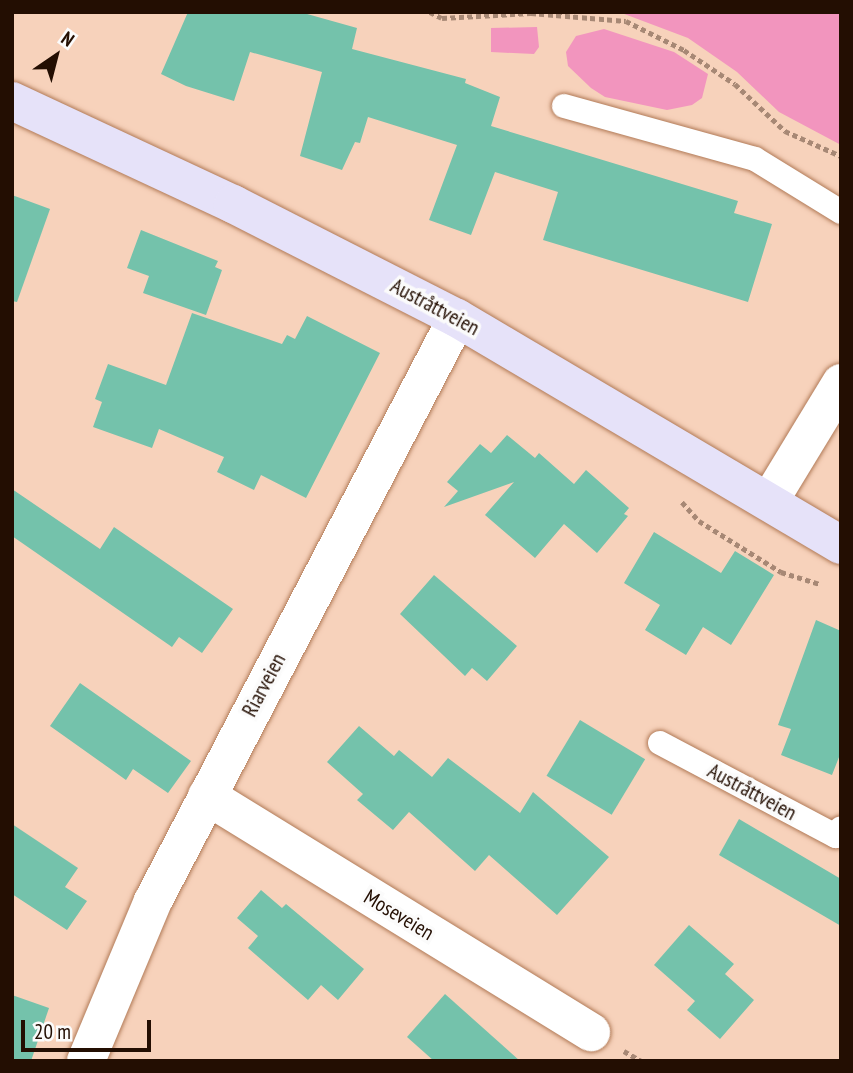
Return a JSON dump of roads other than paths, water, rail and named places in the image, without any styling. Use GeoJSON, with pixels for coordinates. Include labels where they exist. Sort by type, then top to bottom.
{"type":"FeatureCollection","features":[{"type":"Feature","properties":{"kind":"main road","name":"Austråttveien"},"geometry":{"type":"LineString","coordinates":[[12,102],[233,204],[457,317],[770,500],[841,545]]}},
{"type":"Feature","properties":{"kind":"street","name":"Riarveien"},"geometry":{"type":"LineString","coordinates":[[86,1061],[153,901],[457,317]]}},
{"type":"Feature","properties":{"kind":"street"},"geometry":{"type":"LineString","coordinates":[[770,500],[841,383]]}},
{"type":"Feature","properties":{"kind":"street","name":"Moseveien"},"geometry":{"type":"LineString","coordinates":[[207,796],[592,1032]]}},
{"type":"Feature","properties":{"kind":"lane"},"geometry":{"type":"LineString","coordinates":[[564,106],[755,159],[841,212]]}},
{"type":"Feature","properties":{"kind":"lane","name":"Austråttveien"},"geometry":{"type":"LineString","coordinates":[[660,743],[839,835]]}}]}
